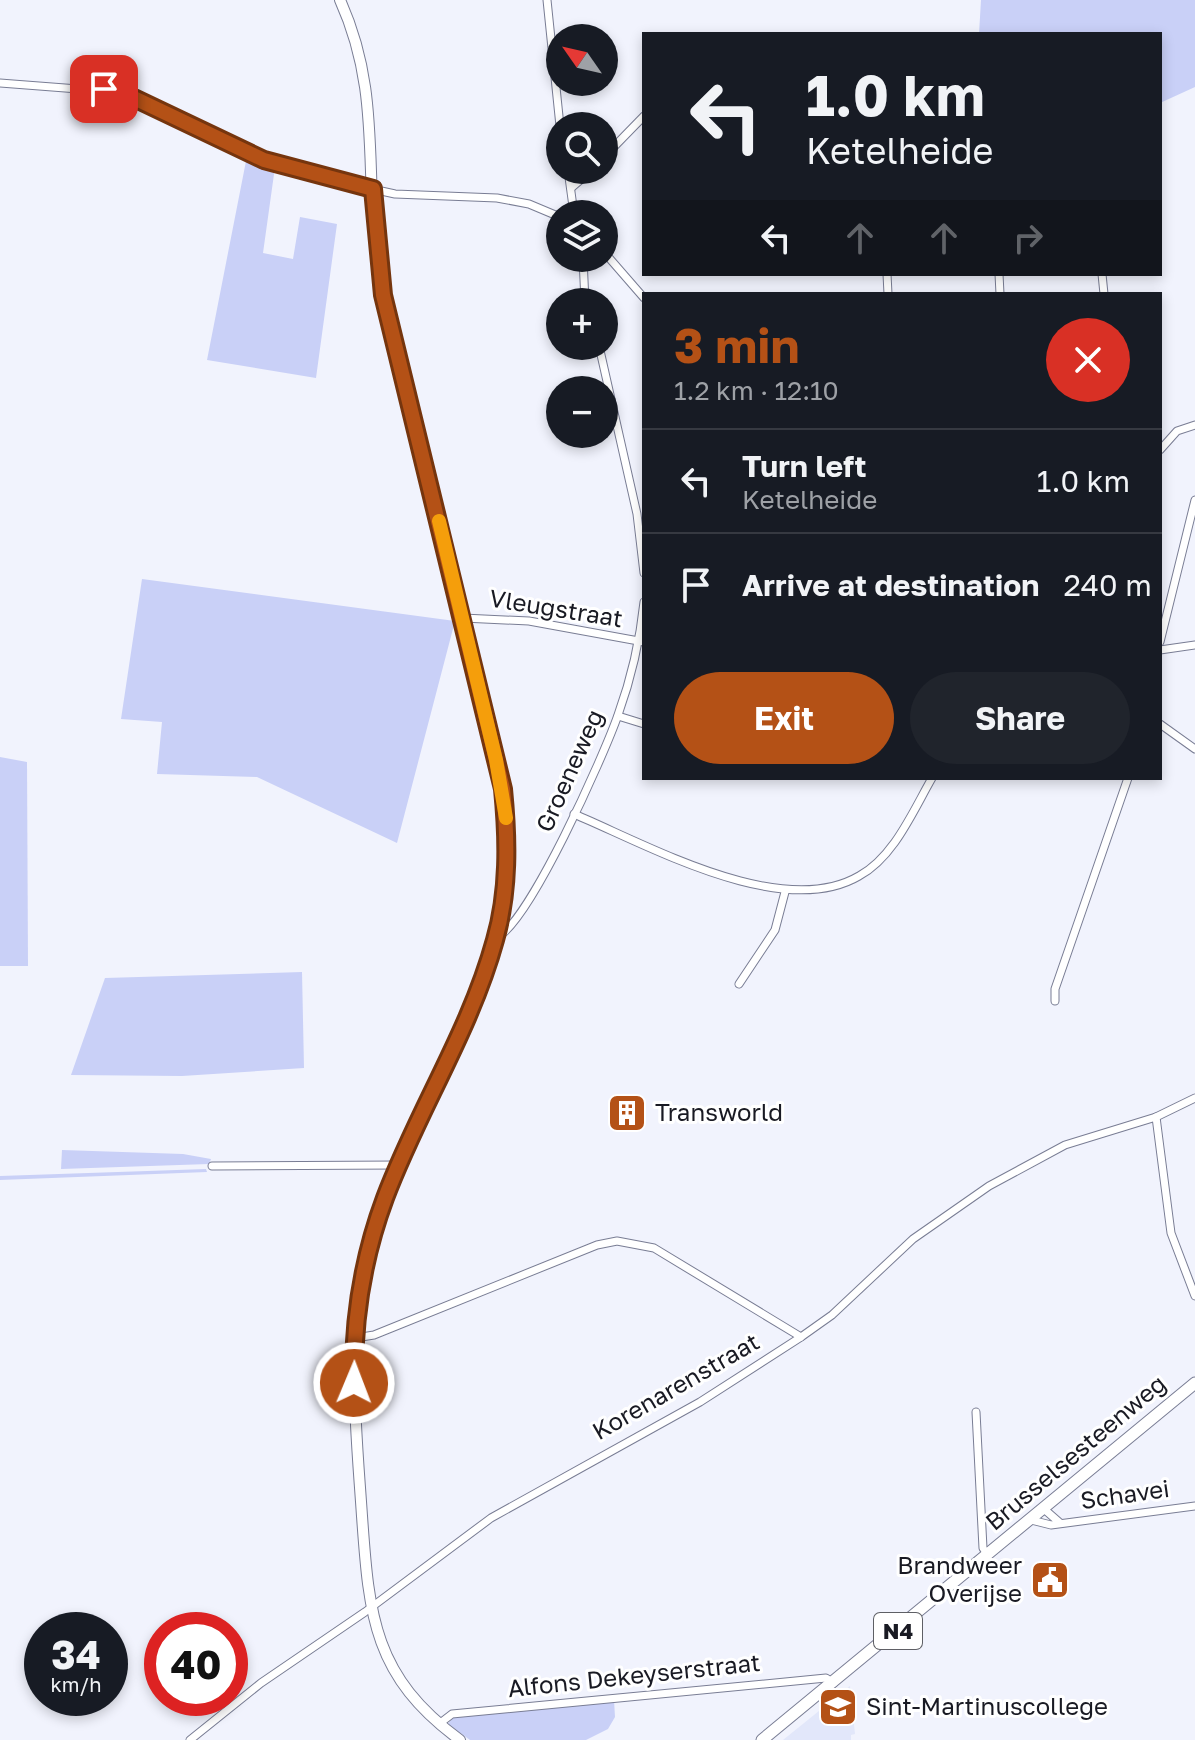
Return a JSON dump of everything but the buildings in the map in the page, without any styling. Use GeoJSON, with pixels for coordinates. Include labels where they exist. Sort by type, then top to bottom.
{"type":"FeatureCollection","features":[{"type":"Feature","properties":{"kind":"main road","name":"Brusselsesteenweg"},"geometry":{"type":"LineString","coordinates":[[762,1740],[835,1683],[1195,1383]]}},
{"type":"Feature","properties":{"kind":"street"},"geometry":{"type":"LineString","coordinates":[[340,0],[357,41],[367,85],[383,295],[503,789],[508,843],[504,894],[496,938],[460,1035],[399,1165],[369,1248],[355,1338],[354,1402],[371,1608],[399,1680],[416,1704],[460,1740]]}},
{"type":"Feature","properties":{"kind":"street"},"geometry":{"type":"LineString","coordinates":[[547,0],[559,112]]}},
{"type":"Feature","properties":{"kind":"street"},"geometry":{"type":"LineString","coordinates":[[0,83],[117,92],[264,160],[373,189],[395,194],[497,198],[529,204],[546,211]]}},
{"type":"Feature","properties":{"kind":"street"},"geometry":{"type":"LineString","coordinates":[[618,143],[642,118]]}},
{"type":"Feature","properties":{"kind":"street"},"geometry":{"type":"LineString","coordinates":[[570,184],[572,200]]}},
{"type":"Feature","properties":{"kind":"street"},"geometry":{"type":"LineString","coordinates":[[571,188],[576,184]]}},
{"type":"Feature","properties":{"kind":"street"},"geometry":{"type":"LineString","coordinates":[[618,268],[642,296]]}},
{"type":"Feature","properties":{"kind":"street"},"geometry":{"type":"LineString","coordinates":[[602,360],[634,499],[642,558]]}},
{"type":"Feature","properties":{"kind":"street"},"geometry":{"type":"LineString","coordinates":[[1162,448],[1177,431],[1195,425]]}},
{"type":"Feature","properties":{"kind":"street"},"geometry":{"type":"LineString","coordinates":[[1162,634],[1195,500]]}},
{"type":"Feature","properties":{"kind":"street","name":"Vleugstraat"},"geometry":{"type":"LineString","coordinates":[[463,618],[529,621],[641,642]]}},
{"type":"Feature","properties":{"kind":"street","name":"Groeneweg"},"geometry":{"type":"LineString","coordinates":[[496,938],[510,928],[574,814],[618,716],[641,642]]}},
{"type":"Feature","properties":{"kind":"street"},"geometry":{"type":"LineString","coordinates":[[1162,650],[1195,645]]}},
{"type":"Feature","properties":{"kind":"street"},"geometry":{"type":"LineString","coordinates":[[618,716],[642,723]]}},
{"type":"Feature","properties":{"kind":"street"},"geometry":{"type":"LineString","coordinates":[[1162,725],[1195,749]]}},
{"type":"Feature","properties":{"kind":"street"},"geometry":{"type":"LineString","coordinates":[[574,814],[645,849],[785,892],[823,890],[860,876],[881,858],[931,780]]}},
{"type":"Feature","properties":{"kind":"street"},"geometry":{"type":"LineString","coordinates":[[1055,1001],[1055,989],[1127,780]]}},
{"type":"Feature","properties":{"kind":"street"},"geometry":{"type":"LineString","coordinates":[[739,984],[775,930],[785,892]]}},
{"type":"Feature","properties":{"kind":"street","name":"Korenarenstraat"},"geometry":{"type":"LineString","coordinates":[[190,1740],[261,1683],[371,1608],[491,1518],[700,1402],[801,1337],[832,1315],[913,1239],[989,1186],[1065,1145],[1156,1117],[1195,1098]]}},
{"type":"Feature","properties":{"kind":"street"},"geometry":{"type":"LineString","coordinates":[[1156,1117],[1171,1233],[1195,1296]]}},
{"type":"Feature","properties":{"kind":"street"},"geometry":{"type":"LineString","coordinates":[[212,1166],[399,1165]]}},
{"type":"Feature","properties":{"kind":"street"},"geometry":{"type":"LineString","coordinates":[[355,1338],[374,1335],[597,1245],[617,1241],[644,1246],[677,1263],[801,1337]]}},
{"type":"Feature","properties":{"kind":"street"},"geometry":{"type":"LineString","coordinates":[[976,1412],[983,1548],[988,1556]]}},
{"type":"Feature","properties":{"kind":"street","name":"Schavei"},"geometry":{"type":"LineString","coordinates":[[1031,1520],[1042,1524],[1060,1523],[1195,1506]]}},
{"type":"Feature","properties":{"kind":"street","name":"Schavei"},"geometry":{"type":"LineString","coordinates":[[1044,1509],[1060,1523]]}},
{"type":"Feature","properties":{"kind":"street","name":"Alfons Dekeyserstraat"},"geometry":{"type":"LineString","coordinates":[[439,1724],[452,1714],[826,1678],[835,1683]]}},
{"type":"Feature","properties":{"kind":"shaded area"},"geometry":{"type":"Polygon","coordinates":[[[981,0],[1195,0],[1195,87],[1162,102],[1162,32],[979,32],[981,0]]]}},
{"type":"Feature","properties":{"kind":"shaded area"},"geometry":{"type":"Polygon","coordinates":[[[247,156],[275,167],[263,253],[293,259],[300,217],[337,224],[316,378],[207,360],[247,156]]]}},
{"type":"Feature","properties":{"kind":"shaded area"},"geometry":{"type":"Polygon","coordinates":[[[142,579],[455,621],[397,843],[257,777],[157,774],[162,722],[121,719],[142,579]]]}},
{"type":"Feature","properties":{"kind":"shaded area"},"geometry":{"type":"Polygon","coordinates":[[[0,757],[27,762],[28,966],[0,966],[0,757]]]}},
{"type":"Feature","properties":{"kind":"shaded area"},"geometry":{"type":"Polygon","coordinates":[[[302,972],[304,1068],[182,1076],[71,1075],[105,978],[302,972]]]}},
{"type":"Feature","properties":{"kind":"shaded area"},"geometry":{"type":"Polygon","coordinates":[[[62,1150],[183,1154],[211,1159],[209,1164],[61,1169],[62,1150]]]}},
{"type":"Feature","properties":{"kind":"shaded area"},"geometry":{"type":"Polygon","coordinates":[[[206,1169],[207,1172],[0,1180],[0,1176],[206,1169]]]}},
{"type":"Feature","properties":{"kind":"shaded area","name":"Sint-Martinuscollege"},"geometry":{"type":"Polygon","coordinates":[[[850,1686],[855,1734],[851,1735],[851,1740],[783,1740],[850,1686]]]}},
{"type":"Feature","properties":{"kind":"shaded area"},"geometry":{"type":"Polygon","coordinates":[[[614,1700],[615,1717],[608,1729],[586,1740],[470,1740],[448,1724],[453,1717],[614,1700]]]}},
{"type":"Feature","properties":{"kind":"slow traffic"},"geometry":{"type":"LineString","coordinates":[[439,521],[503,789],[506,818]]}},
{"type":"Feature","properties":{"kind":"place","name":"Transworld"},"geometry":{"type":"Point","coordinates":[627,1113]}},
{"type":"Feature","properties":{"kind":"place","name":"Brandweer Overijse"},"geometry":{"type":"Point","coordinates":[1050,1580]}},
{"type":"Feature","properties":{"kind":"place","name":"Sint-Martinuscollege"},"geometry":{"type":"Point","coordinates":[838,1707]}},
{"type":"Feature","properties":{"kind":"route"},"geometry":{"type":"LineString","coordinates":[[104,89],[134,98],[264,160],[322,178],[373,189],[376,251],[383,295],[503,789],[508,843],[504,894],[496,938],[460,1035],[399,1165],[377,1221],[359,1296],[354,1383]]}}]}
